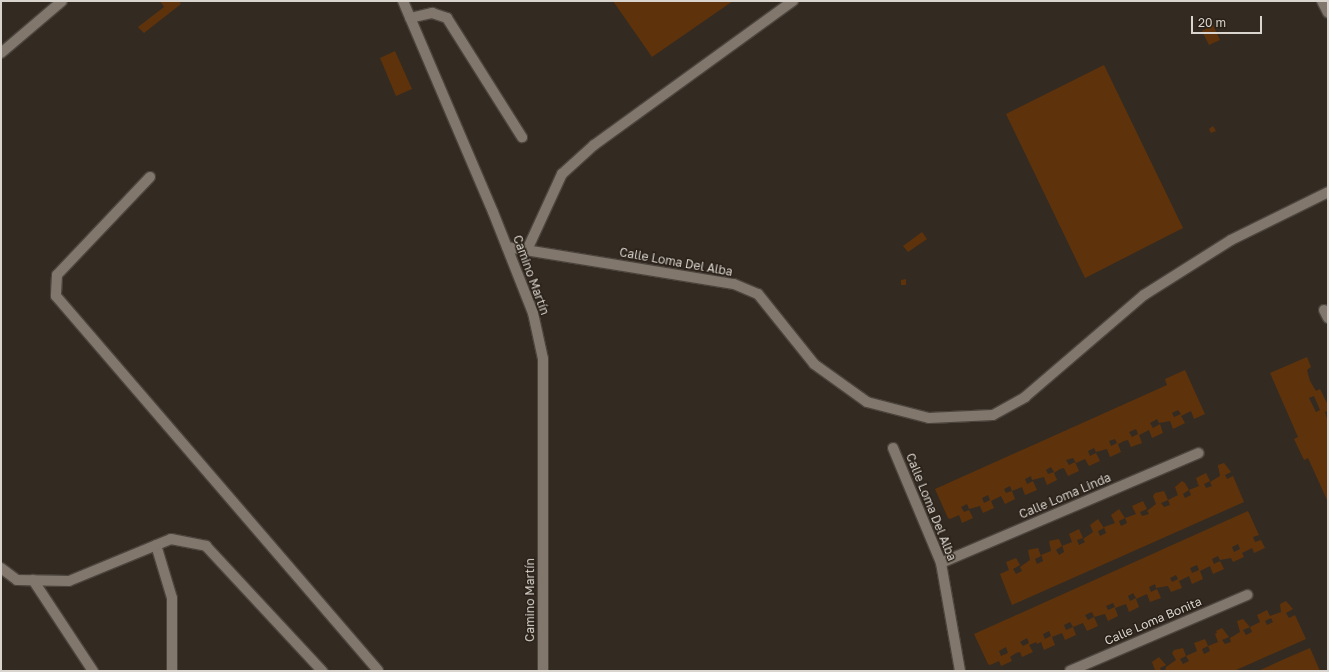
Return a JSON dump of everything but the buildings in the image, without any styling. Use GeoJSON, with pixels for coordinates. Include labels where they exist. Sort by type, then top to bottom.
{"type":"FeatureCollection","features":[{"type":"Feature","properties":{"kind":"street"},"geometry":{"type":"LineString","coordinates":[[1,53],[62,1]]}},
{"type":"Feature","properties":{"kind":"street"},"geometry":{"type":"LineString","coordinates":[[527,250],[562,174],[594,145],[793,1]]}},
{"type":"Feature","properties":{"kind":"street"},"geometry":{"type":"LineString","coordinates":[[1322,1],[1328,13]]}},
{"type":"Feature","properties":{"kind":"street","name":"Camino Martín"},"geometry":{"type":"LineString","coordinates":[[402,2],[534,313],[543,360],[543,671]]}},
{"type":"Feature","properties":{"kind":"street"},"geometry":{"type":"LineString","coordinates":[[410,18],[432,13],[447,18],[522,137]]}},
{"type":"Feature","properties":{"kind":"street"},"geometry":{"type":"LineString","coordinates":[[150,177],[57,275],[56,296],[378,671]]}},
{"type":"Feature","properties":{"kind":"street","name":"Calle Loma Del Alba"},"geometry":{"type":"LineString","coordinates":[[507,247],[734,284],[758,294],[814,364],[868,402],[929,418],[993,415],[1026,397],[1144,295],[1231,240],[1328,192]]}},
{"type":"Feature","properties":{"kind":"street","name":"Calle Loma Del Alba"},"geometry":{"type":"LineString","coordinates":[[892,448],[941,563],[960,671]]}},
{"type":"Feature","properties":{"kind":"street","name":"Calle Loma Linda"},"geometry":{"type":"LineString","coordinates":[[941,563],[1199,453]]}},
{"type":"Feature","properties":{"kind":"street"},"geometry":{"type":"LineString","coordinates":[[1,568],[16,580],[69,582],[171,538],[206,546],[322,671]]}},
{"type":"Feature","properties":{"kind":"street"},"geometry":{"type":"LineString","coordinates":[[156,545],[172,598],[172,671]]}},
{"type":"Feature","properties":{"kind":"street"},"geometry":{"type":"LineString","coordinates":[[33,580],[93,671]]}},
{"type":"Feature","properties":{"kind":"street","name":"Calle Loma Bonita"},"geometry":{"type":"LineString","coordinates":[[1070,671],[1247,595]]}}]}
